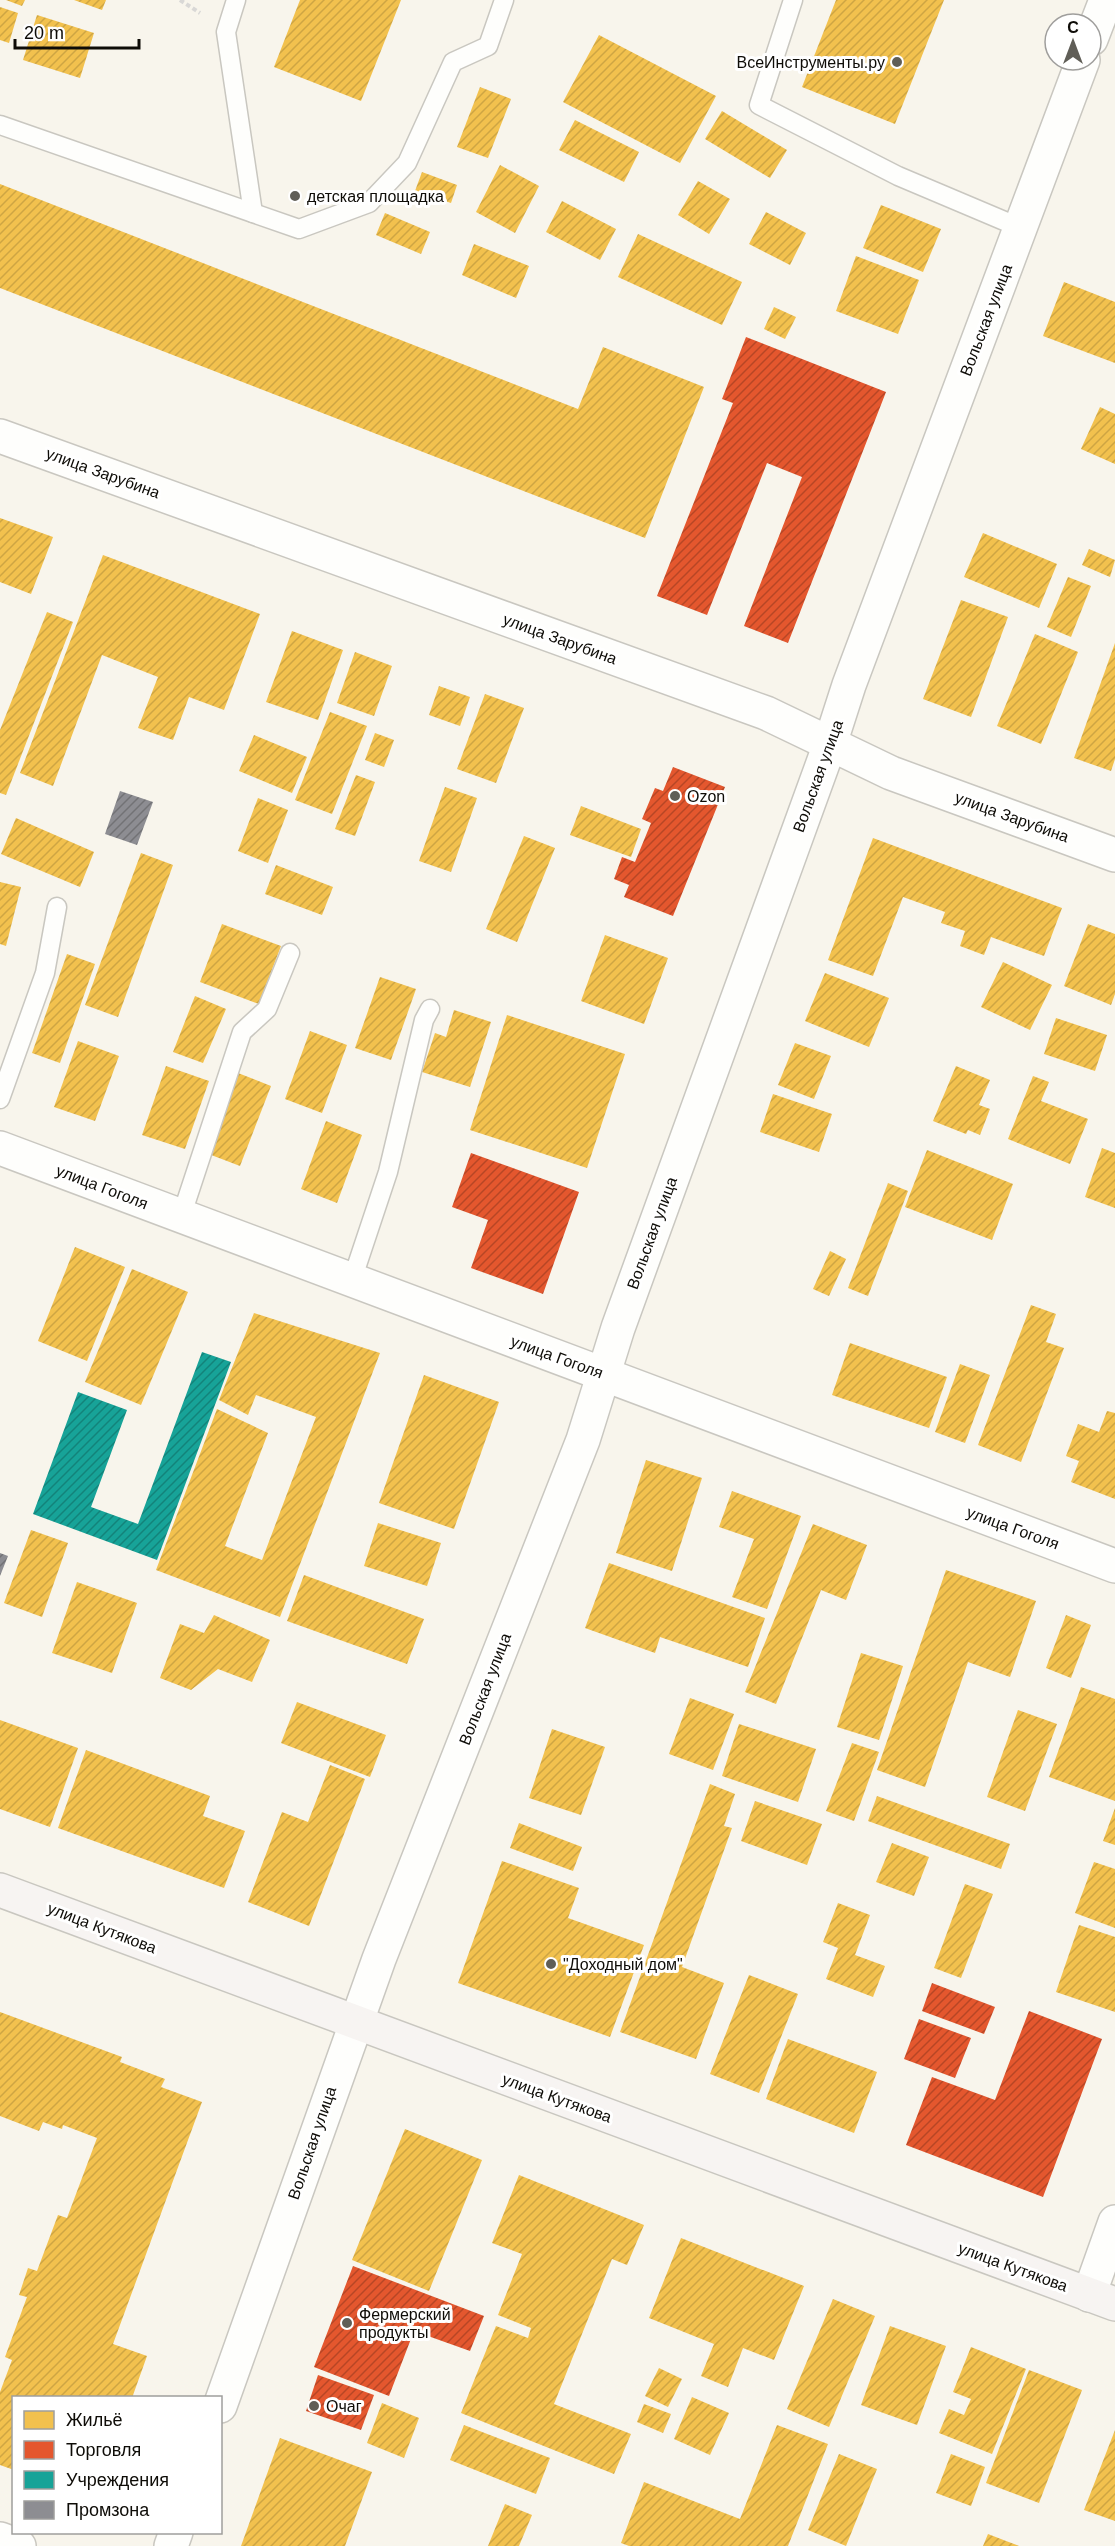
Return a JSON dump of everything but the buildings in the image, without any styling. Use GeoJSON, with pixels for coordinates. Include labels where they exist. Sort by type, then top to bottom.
{"type":"FeatureCollection","features":[{"type":"Feature","properties":{"kind":"street","name":"Вольская улица"},"geometry":{"type":"LineString","coordinates":[[222,2400],[355,2022],[583,1440],[603,1374],[830,744],[849,685],[1079,72]]}},
{"type":"Feature","properties":{"kind":"street","name":"улица Зарубина"},"geometry":{"type":"LineString","coordinates":[[0,436],[766,713],[891,773],[1115,855]]}},
{"type":"Feature","properties":{"kind":"street","name":"улица Гоголя"},"geometry":{"type":"LineString","coordinates":[[0,1148],[1115,1566]]}},
{"type":"Feature","properties":{"kind":"street","name":"улица Кутякова"},"geometry":{"type":"LineString","coordinates":[[0,1890],[1102,2299]]}},
{"type":"Feature","properties":{"kind":"street"},"geometry":{"type":"LineString","coordinates":[[1102,2299],[1115,2222]]}},
{"type":"Feature","properties":{"kind":"street"},"geometry":{"type":"LineString","coordinates":[[0,2539],[19,2546]]}},
{"type":"Feature","properties":{"kind":"lane"},"geometry":{"type":"LineString","coordinates":[[236,0],[226,32],[253,213]]}},
{"type":"Feature","properties":{"kind":"lane"},"geometry":{"type":"LineString","coordinates":[[0,125],[299,229],[369,203],[407,163],[453,62],[488,46],[504,0]]}},
{"type":"Feature","properties":{"kind":"lane"},"geometry":{"type":"LineString","coordinates":[[793,0],[759,105],[898,176],[1021,228]]}},
{"type":"Feature","properties":{"kind":"lane"},"geometry":{"type":"LineString","coordinates":[[0,1099],[45,973],[57,907]]}},
{"type":"Feature","properties":{"kind":"lane"},"geometry":{"type":"LineString","coordinates":[[181,1217],[242,1032],[267,1009],[290,953]]}},
{"type":"Feature","properties":{"kind":"lane"},"geometry":{"type":"LineString","coordinates":[[352,1280],[388,1172],[424,1020],[430,1009]]}},
{"type":"Feature","properties":{"kind":"place","name":"ВсеИнструменты.ру"},"geometry":{"type":"Point","coordinates":[897,62]}},
{"type":"Feature","properties":{"kind":"place","name":"детская площадка"},"geometry":{"type":"Point","coordinates":[295,196]}},
{"type":"Feature","properties":{"kind":"place","name":"Ozon"},"geometry":{"type":"Point","coordinates":[675,796]}},
{"type":"Feature","properties":{"kind":"place","name":"\"Доходный дом\""},"geometry":{"type":"Point","coordinates":[551,1964]}},
{"type":"Feature","properties":{"kind":"place","name":"Фермерский продукты"},"geometry":{"type":"Point","coordinates":[347,2323]}},
{"type":"Feature","properties":{"kind":"place","name":"Очаг"},"geometry":{"type":"Point","coordinates":[314,2406]}}]}
